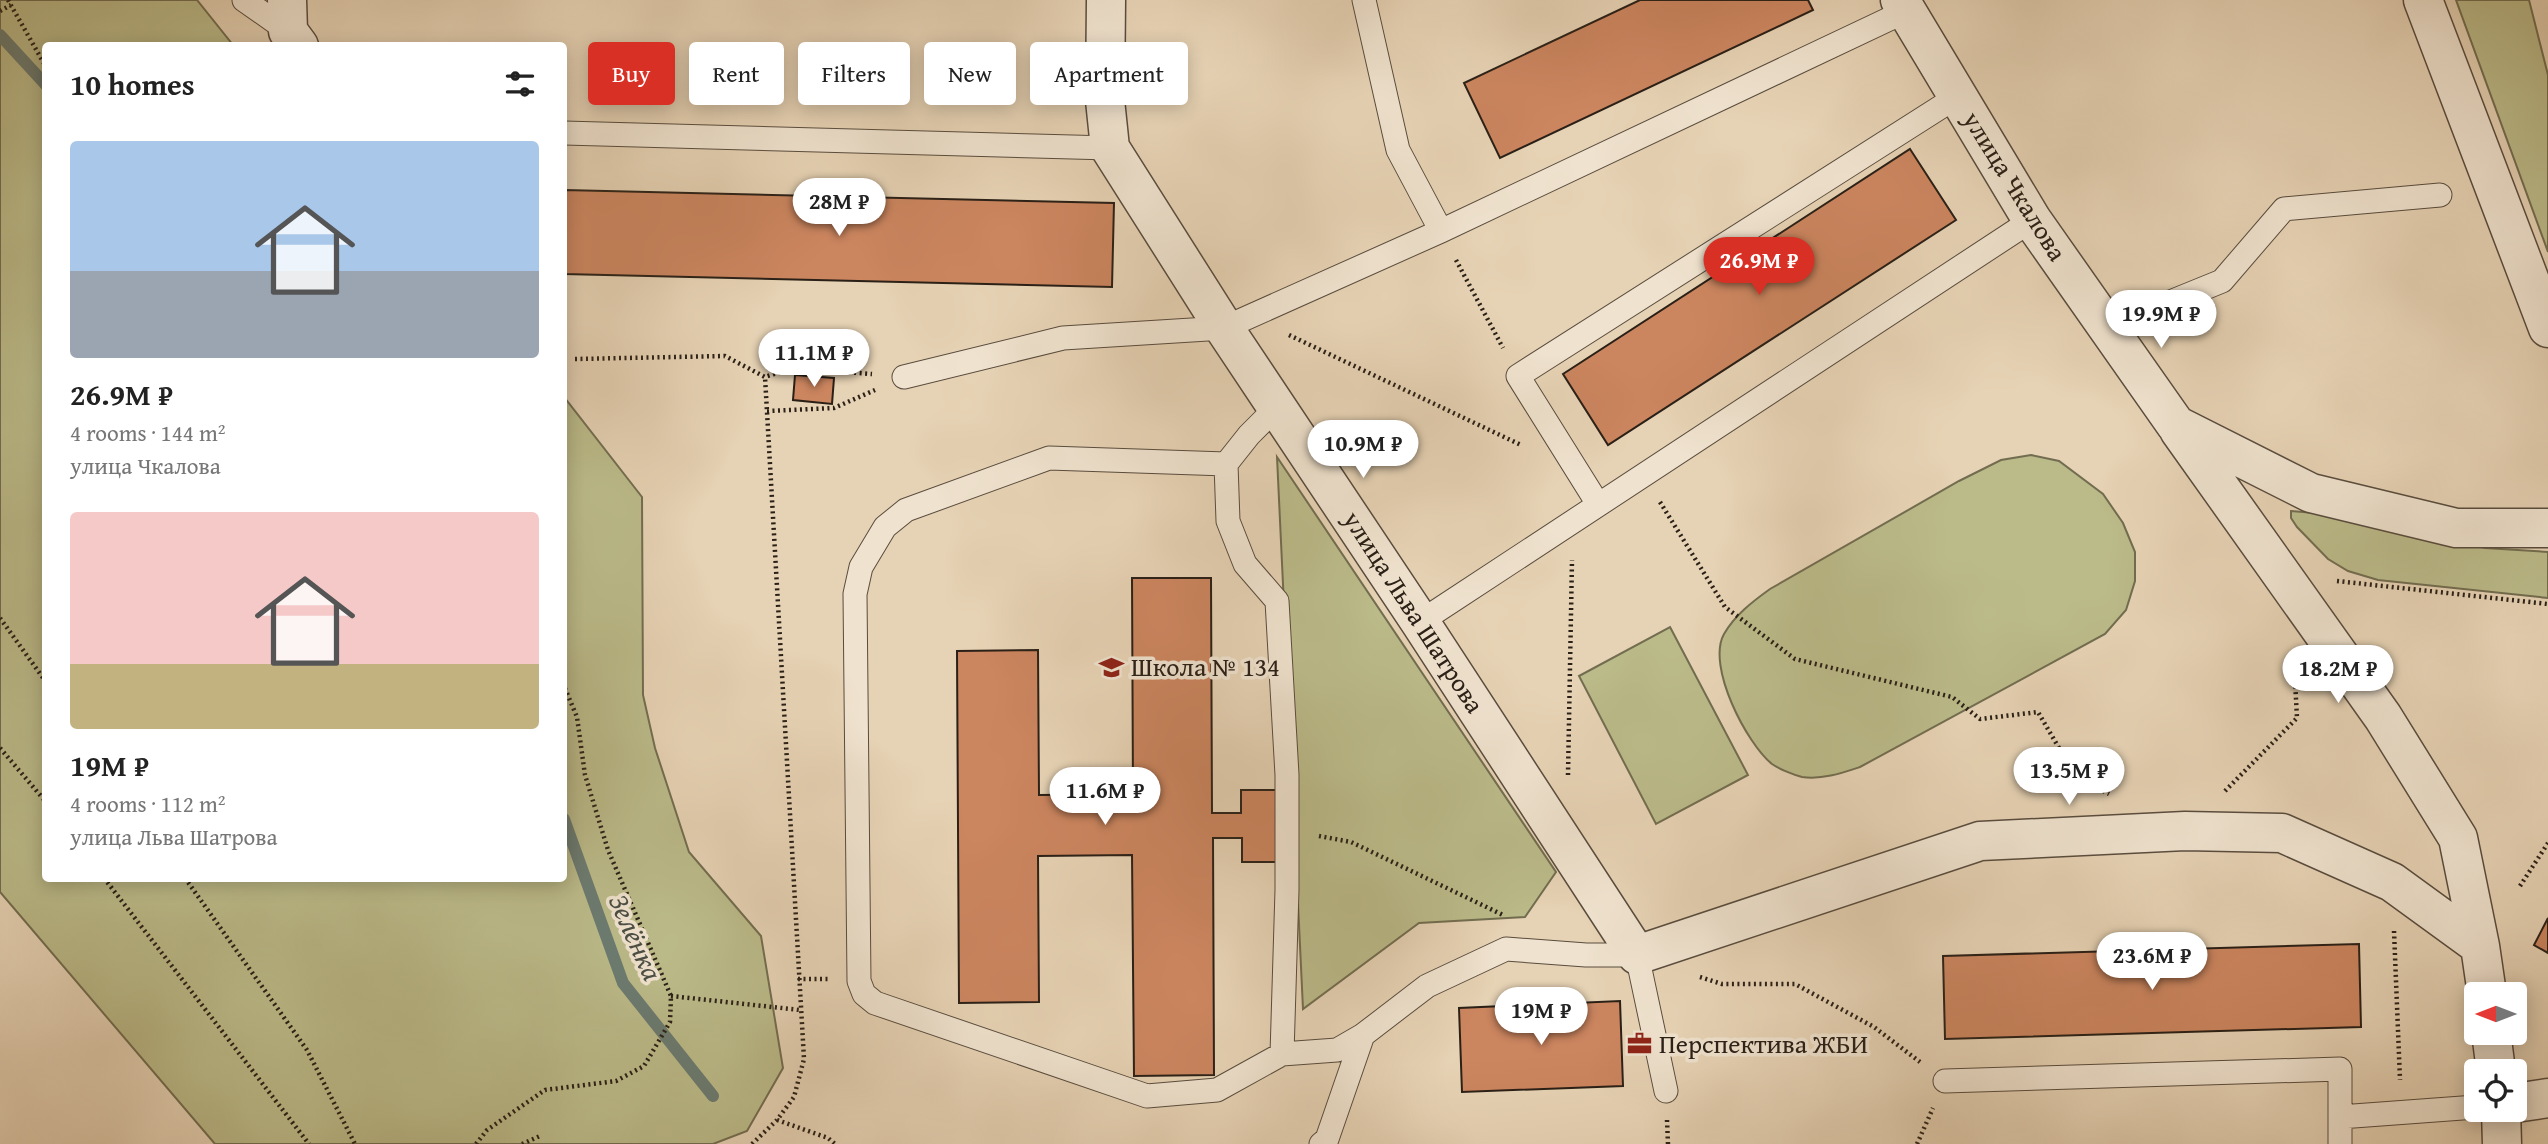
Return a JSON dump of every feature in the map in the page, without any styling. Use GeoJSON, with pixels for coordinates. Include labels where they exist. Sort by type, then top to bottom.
{"type":"FeatureCollection","features":[{"type":"Feature","properties":{"kind":"street","name":"улица Льва Шатрова"},"geometry":{"type":"LineString","coordinates":[[1106,0],[1105,100],[1110,148],[1237,322],[1278,407],[1637,955]]}},
{"type":"Feature","properties":{"kind":"street"},"geometry":{"type":"LineString","coordinates":[[2423,0],[2548,328]]}},
{"type":"Feature","properties":{"kind":"street","name":"улица Чкалова"},"geometry":{"type":"LineString","coordinates":[[1903,6],[2032,220],[2176,425],[2311,493],[2456,528],[2548,528]]}},
{"type":"Feature","properties":{"kind":"street"},"geometry":{"type":"LineString","coordinates":[[2176,425],[2383,717],[2458,838],[2485,982]]}},
{"type":"Feature","properties":{"kind":"street"},"geometry":{"type":"LineString","coordinates":[[1637,955],[1980,841],[2185,831],[2283,833],[2392,882],[2480,946]]}},
{"type":"Feature","properties":{"kind":"street"},"geometry":{"type":"LineString","coordinates":[[2527,1101],[2548,1098]]}},
{"type":"Feature","properties":{"kind":"street"},"geometry":{"type":"LineString","coordinates":[[2501,1122],[2502,1144]]}},
{"type":"Feature","properties":{"kind":"lane"},"geometry":{"type":"LineString","coordinates":[[244,0],[292,25]]}},
{"type":"Feature","properties":{"kind":"lane"},"geometry":{"type":"LineString","coordinates":[[1364,0],[1398,150],[1441,231]]}},
{"type":"Feature","properties":{"kind":"lane"},"geometry":{"type":"LineString","coordinates":[[904,377],[1063,338],[1237,322],[1441,231],[1903,6]]}},
{"type":"Feature","properties":{"kind":"lane"},"geometry":{"type":"LineString","coordinates":[[1598,505],[1518,376],[1958,96]]}},
{"type":"Feature","properties":{"kind":"lane"},"geometry":{"type":"LineString","coordinates":[[567,133],[1110,148]]}},
{"type":"Feature","properties":{"kind":"lane"},"geometry":{"type":"LineString","coordinates":[[2109,327],[2222,281],[2284,209],[2440,195]]}},
{"type":"Feature","properties":{"kind":"lane"},"geometry":{"type":"LineString","coordinates":[[1420,622],[2032,220]]}},
{"type":"Feature","properties":{"kind":"lane"},"geometry":{"type":"LineString","coordinates":[[1278,407],[1249,435],[1226,464],[1228,521],[1245,564],[1278,601],[1287,775],[1282,1054]]}},
{"type":"Feature","properties":{"kind":"lane"},"geometry":{"type":"LineString","coordinates":[[1226,464],[1049,458],[906,510],[886,527],[861,567],[855,594],[859,981],[864,994],[875,1003],[1147,1096],[1217,1090],[1282,1054],[1337,1050],[1363,1035],[1427,986],[1506,949],[1586,955],[1637,955],[1665,1091]]}},
{"type":"Feature","properties":{"kind":"lane"},"geometry":{"type":"LineString","coordinates":[[1321,1144],[1327,1139],[1363,1035]]}},
{"type":"Feature","properties":{"kind":"lane"},"geometry":{"type":"LineString","coordinates":[[1945,1081],[2340,1069],[2340,1144]]}},
{"type":"Feature","properties":{"kind":"lane"},"geometry":{"type":"LineString","coordinates":[[2340,1117],[2464,1108]]}},
{"type":"Feature","properties":{"kind":"path"},"geometry":{"type":"LineString","coordinates":[[0,11],[10,3],[42,60]]}},
{"type":"Feature","properties":{"kind":"path"},"geometry":{"type":"LineString","coordinates":[[1441,231],[1518,376]]}},
{"type":"Feature","properties":{"kind":"path"},"geometry":{"type":"LineString","coordinates":[[1237,322],[1576,470]]}},
{"type":"Feature","properties":{"kind":"path"},"geometry":{"type":"LineString","coordinates":[[575,359],[725,356],[765,377],[792,368],[904,377]]}},
{"type":"Feature","properties":{"kind":"path"},"geometry":{"type":"LineString","coordinates":[[752,1144],[777,1120],[794,1097],[804,1059],[765,377]]}},
{"type":"Feature","properties":{"kind":"path"},"geometry":{"type":"LineString","coordinates":[[767,411],[834,408],[904,377]]}},
{"type":"Feature","properties":{"kind":"path"},"geometry":{"type":"LineString","coordinates":[[1643,474],[1725,607],[1795,659],[1952,697],[1980,719],[2038,712],[2076,777],[2112,795]]}},
{"type":"Feature","properties":{"kind":"path"},"geometry":{"type":"LineString","coordinates":[[1568,783],[1572,521]]}},
{"type":"Feature","properties":{"kind":"path"},"geometry":{"type":"LineString","coordinates":[[0,618],[42,676]]}},
{"type":"Feature","properties":{"kind":"path"},"geometry":{"type":"LineString","coordinates":[[2185,831],[2297,718],[2294,653]]}},
{"type":"Feature","properties":{"kind":"path"},"geometry":{"type":"LineString","coordinates":[[476,1144],[487,1130],[545,1090],[616,1081],[645,1066],[670,1022],[671,996],[608,850],[585,775],[577,717],[567,693]]}},
{"type":"Feature","properties":{"kind":"path"},"geometry":{"type":"LineString","coordinates":[[0,748],[42,797]]}},
{"type":"Feature","properties":{"kind":"path"},"geometry":{"type":"LineString","coordinates":[[1287,831],[1351,842],[1506,916]]}},
{"type":"Feature","properties":{"kind":"path"},"geometry":{"type":"LineString","coordinates":[[2520,886],[2548,843]]}},
{"type":"Feature","properties":{"kind":"path"},"geometry":{"type":"LineString","coordinates":[[107,882],[309,1144]]}},
{"type":"Feature","properties":{"kind":"path"},"geometry":{"type":"LineString","coordinates":[[188,882],[307,1050],[355,1144]]}},
{"type":"Feature","properties":{"kind":"path"},"geometry":{"type":"LineString","coordinates":[[2392,882],[2401,1112]]}},
{"type":"Feature","properties":{"kind":"path"},"geometry":{"type":"LineString","coordinates":[[1698,976],[1722,984],[1795,984],[1874,1027],[1945,1081],[1917,1144]]}},
{"type":"Feature","properties":{"kind":"path"},"geometry":{"type":"LineString","coordinates":[[671,996],[800,1010]]}},
{"type":"Feature","properties":{"kind":"path"},"geometry":{"type":"LineString","coordinates":[[777,1120],[828,1138],[835,1144]]}},
{"type":"Feature","properties":{"kind":"path"},"geometry":{"type":"LineString","coordinates":[[522,1144],[540,1136]]}},
{"type":"Feature","properties":{"kind":"shaded area"},"geometry":{"type":"Polygon","coordinates":[[[0,0],[197,0],[231,42],[42,42],[42,882],[567,882],[567,401],[642,497],[643,695],[655,748],[689,852],[761,936],[783,1068],[747,1131],[713,1144],[215,1144],[0,892],[0,0]]]}},
{"type":"Feature","properties":{"kind":"shaded area"},"geometry":{"type":"Polygon","coordinates":[[[2456,0],[2529,0],[2548,75],[2548,252],[2456,0]]]}},
{"type":"Feature","properties":{"kind":"shaded area"},"geometry":{"type":"Polygon","coordinates":[[[2031,455],[2059,461],[2103,494],[2123,523],[2135,552],[2135,581],[2126,610],[2105,634],[1860,767],[1809,778],[1795,775],[1772,764],[1751,740],[1741,723],[1725,684],[1720,665],[1720,648],[1724,634],[1733,621],[1770,589],[1959,481],[2001,460],[2031,455]]]}},
{"type":"Feature","properties":{"kind":"shaded area"},"geometry":{"type":"Polygon","coordinates":[[[1277,457],[1556,872],[1525,917],[1419,923],[1303,1009],[1277,457]]]}},
{"type":"Feature","properties":{"kind":"shaded area"},"geometry":{"type":"Polygon","coordinates":[[[2291,511],[2315,513],[2485,548],[2548,552],[2548,598],[2378,580],[2348,571],[2328,559],[2297,527],[2291,518],[2291,511]]]}},
{"type":"Feature","properties":{"kind":"shaded area"},"geometry":{"type":"Polygon","coordinates":[[[1670,627],[1748,775],[1656,824],[1579,676],[1670,627]]]}},
{"type":"Feature","properties":{"kind":"building"},"geometry":{"type":"Polygon","coordinates":[[[1640,0],[1808,0],[1813,10],[1500,158],[1464,83],[1640,0]]]}},
{"type":"Feature","properties":{"kind":"building"},"geometry":{"type":"Polygon","coordinates":[[[1910,149],[1956,220],[1608,445],[1563,374],[1910,149]]]}},
{"type":"Feature","properties":{"kind":"building"},"geometry":{"type":"Polygon","coordinates":[[[567,190],[1114,203],[1112,287],[567,274],[567,190]]]}},
{"type":"Feature","properties":{"kind":"building"},"geometry":{"type":"Polygon","coordinates":[[[795,375],[834,378],[832,404],[793,400],[795,375]]]}},
{"type":"Feature","properties":{"kind":"building"},"geometry":{"type":"Polygon","coordinates":[[[1132,578],[1211,578],[1212,813],[1241,813],[1241,790],[1277,790],[1277,862],[1242,862],[1242,838],[1213,838],[1214,1075],[1134,1076],[1132,855],[1038,856],[1039,1002],[959,1003],[957,651],[1038,650],[1039,795],[1133,794],[1132,578]]]}},
{"type":"Feature","properties":{"kind":"building"},"geometry":{"type":"Polygon","coordinates":[[[2548,918],[2548,953],[2534,945],[2548,918]]]}},
{"type":"Feature","properties":{"kind":"building"},"geometry":{"type":"Polygon","coordinates":[[[2359,944],[2361,1027],[1945,1039],[1943,956],[2359,944]]]}},
{"type":"Feature","properties":{"kind":"building"},"geometry":{"type":"Polygon","coordinates":[[[1620,1001],[1623,1086],[1462,1092],[1459,1008],[1620,1001]]]}},
{"type":"Feature","properties":{"kind":"waterway","name":"Зелёнка"},"geometry":{"type":"LineString","coordinates":[[0,35],[42,81]]}},
{"type":"Feature","properties":{"kind":"waterway","name":"Зелёнка"},"geometry":{"type":"LineString","coordinates":[[567,827],[623,983],[713,1096]]}},
{"type":"Feature","properties":{"kind":"place","name":"Школа № 134"},"geometry":{"type":"Point","coordinates":[1111,667]}},
{"type":"Feature","properties":{"kind":"place","name":"Перспектива ЖБИ"},"geometry":{"type":"Point","coordinates":[1639,1044]}}]}
